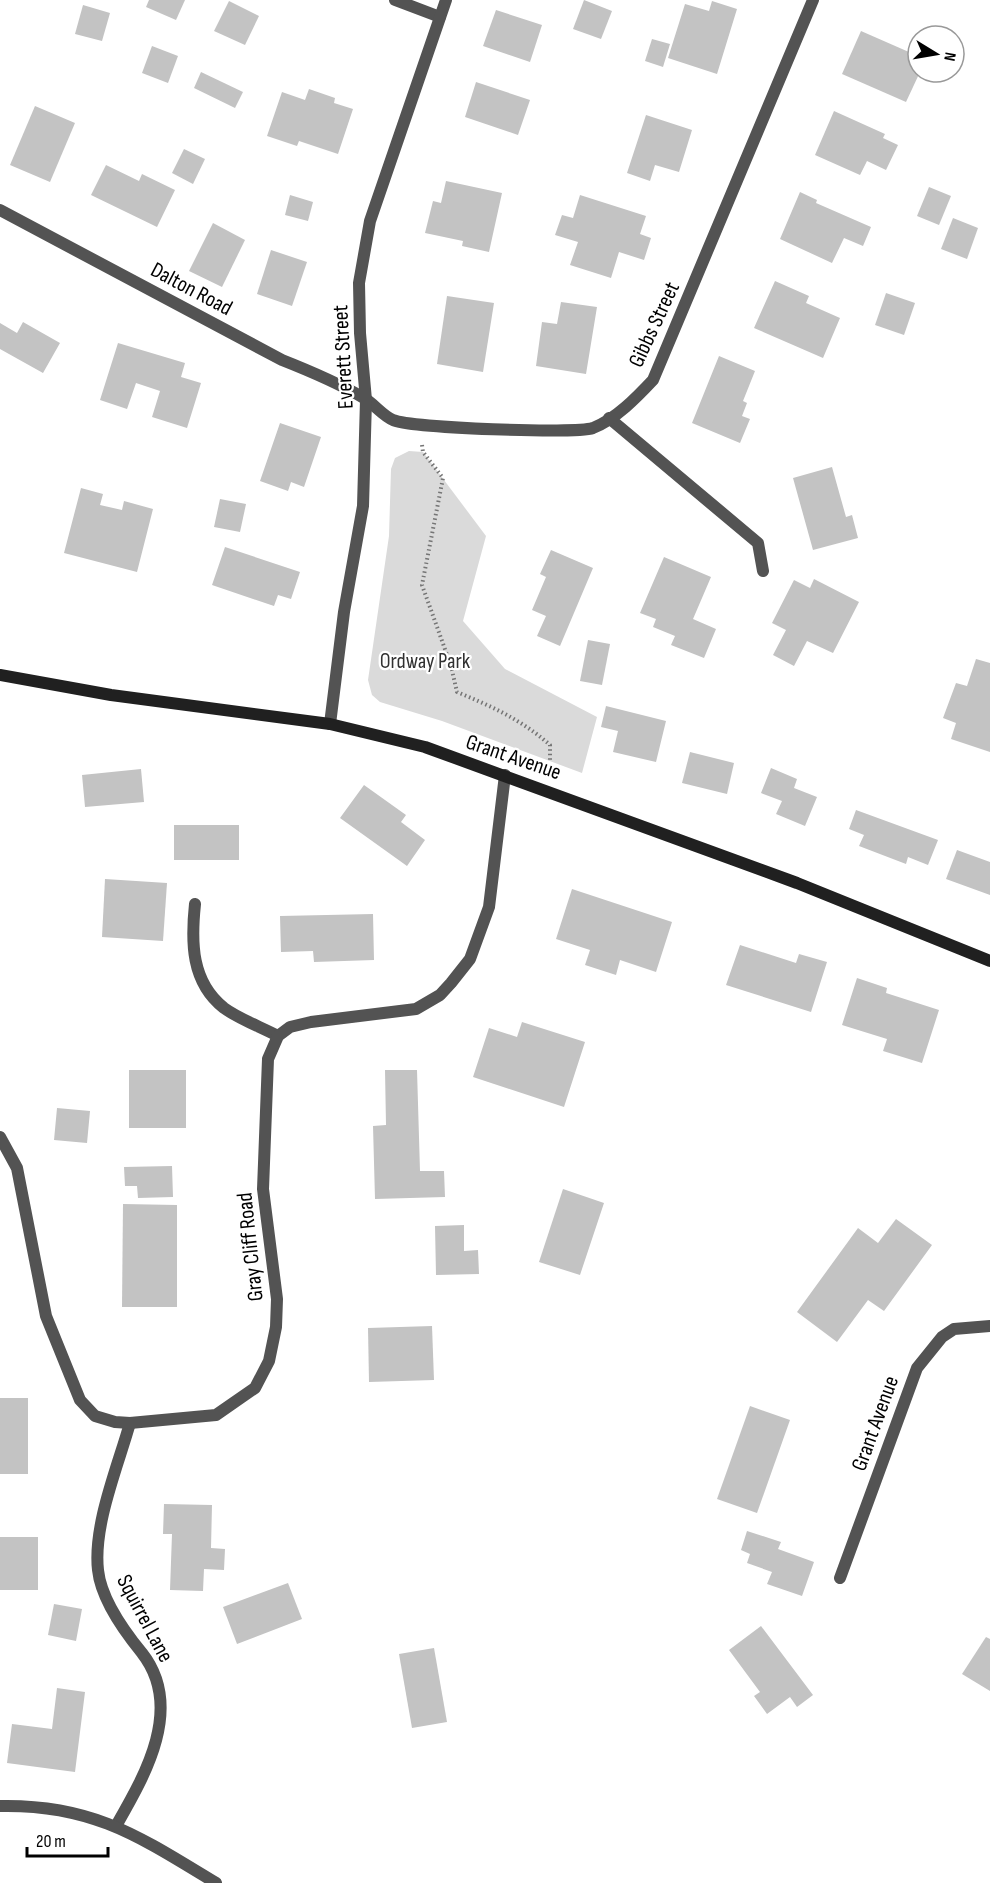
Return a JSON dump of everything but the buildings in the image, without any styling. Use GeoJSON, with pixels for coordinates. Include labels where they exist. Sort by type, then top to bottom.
{"type":"FeatureCollection","features":[{"type":"Feature","properties":{"kind":"street"},"geometry":{"type":"LineString","coordinates":[[395,0],[440,17]]}},
{"type":"Feature","properties":{"kind":"street","name":"Everett Street"},"geometry":{"type":"LineString","coordinates":[[330,724],[344,612],[363,506],[366,400],[360,333],[359,283],[370,221],[446,0]]}},
{"type":"Feature","properties":{"kind":"street","name":"Gibbs Street"},"geometry":{"type":"LineString","coordinates":[[366,400],[393,420],[425,425],[546,431],[592,428],[630,403],[653,380],[813,0]]}},
{"type":"Feature","properties":{"kind":"street","name":"Dalton Road"},"geometry":{"type":"LineString","coordinates":[[0,210],[282,360],[325,377],[366,400]]}},
{"type":"Feature","properties":{"kind":"street"},"geometry":{"type":"LineString","coordinates":[[609,418],[758,543],[763,571]]}},
{"type":"Feature","properties":{"kind":"street","name":"Grant Avenue"},"geometry":{"type":"LineString","coordinates":[[0,675],[111,695],[330,724],[425,747],[797,883],[990,961]]}},
{"type":"Feature","properties":{"kind":"street"},"geometry":{"type":"LineString","coordinates":[[195,904],[191,939],[198,976],[223,1007],[278,1036],[290,1027],[311,1022],[416,1009],[440,995],[470,958],[489,907],[505,775]]}},
{"type":"Feature","properties":{"kind":"street","name":"Gray Cliff Road"},"geometry":{"type":"LineString","coordinates":[[0,1137],[17,1168],[46,1316],[70,1381],[80,1400],[95,1416],[130,1423],[216,1415],[255,1388],[269,1361],[276,1327],[277,1299],[263,1190],[268,1059],[278,1036]]}},
{"type":"Feature","properties":{"kind":"street","name":"Grant Avenue"},"geometry":{"type":"LineString","coordinates":[[840,1578],[917,1368],[942,1337],[954,1329],[990,1326]]}},
{"type":"Feature","properties":{"kind":"street","name":"Squirrel Lane"},"geometry":{"type":"LineString","coordinates":[[116,1826],[148,1769],[159,1731],[159,1694],[154,1675],[106,1596],[98,1571],[98,1545],[130,1423]]}},
{"type":"Feature","properties":{"kind":"street"},"geometry":{"type":"LineString","coordinates":[[0,1806],[40,1806],[70,1810],[116,1826],[161,1849],[216,1883]]}},
{"type":"Feature","properties":{"kind":"path"},"geometry":{"type":"LineString","coordinates":[[422,445],[423,452],[443,478],[422,585],[451,666],[457,692],[511,715],[535,731],[550,745],[550,761]]}},
{"type":"Feature","properties":{"kind":"green space","name":"Ordway Park"},"geometry":{"type":"Polygon","coordinates":[[[409,451],[423,452],[486,536],[463,621],[505,669],[597,717],[582,773],[442,721],[380,702],[372,695],[368,680],[389,536],[391,469],[395,458],[409,451]]]}}]}
